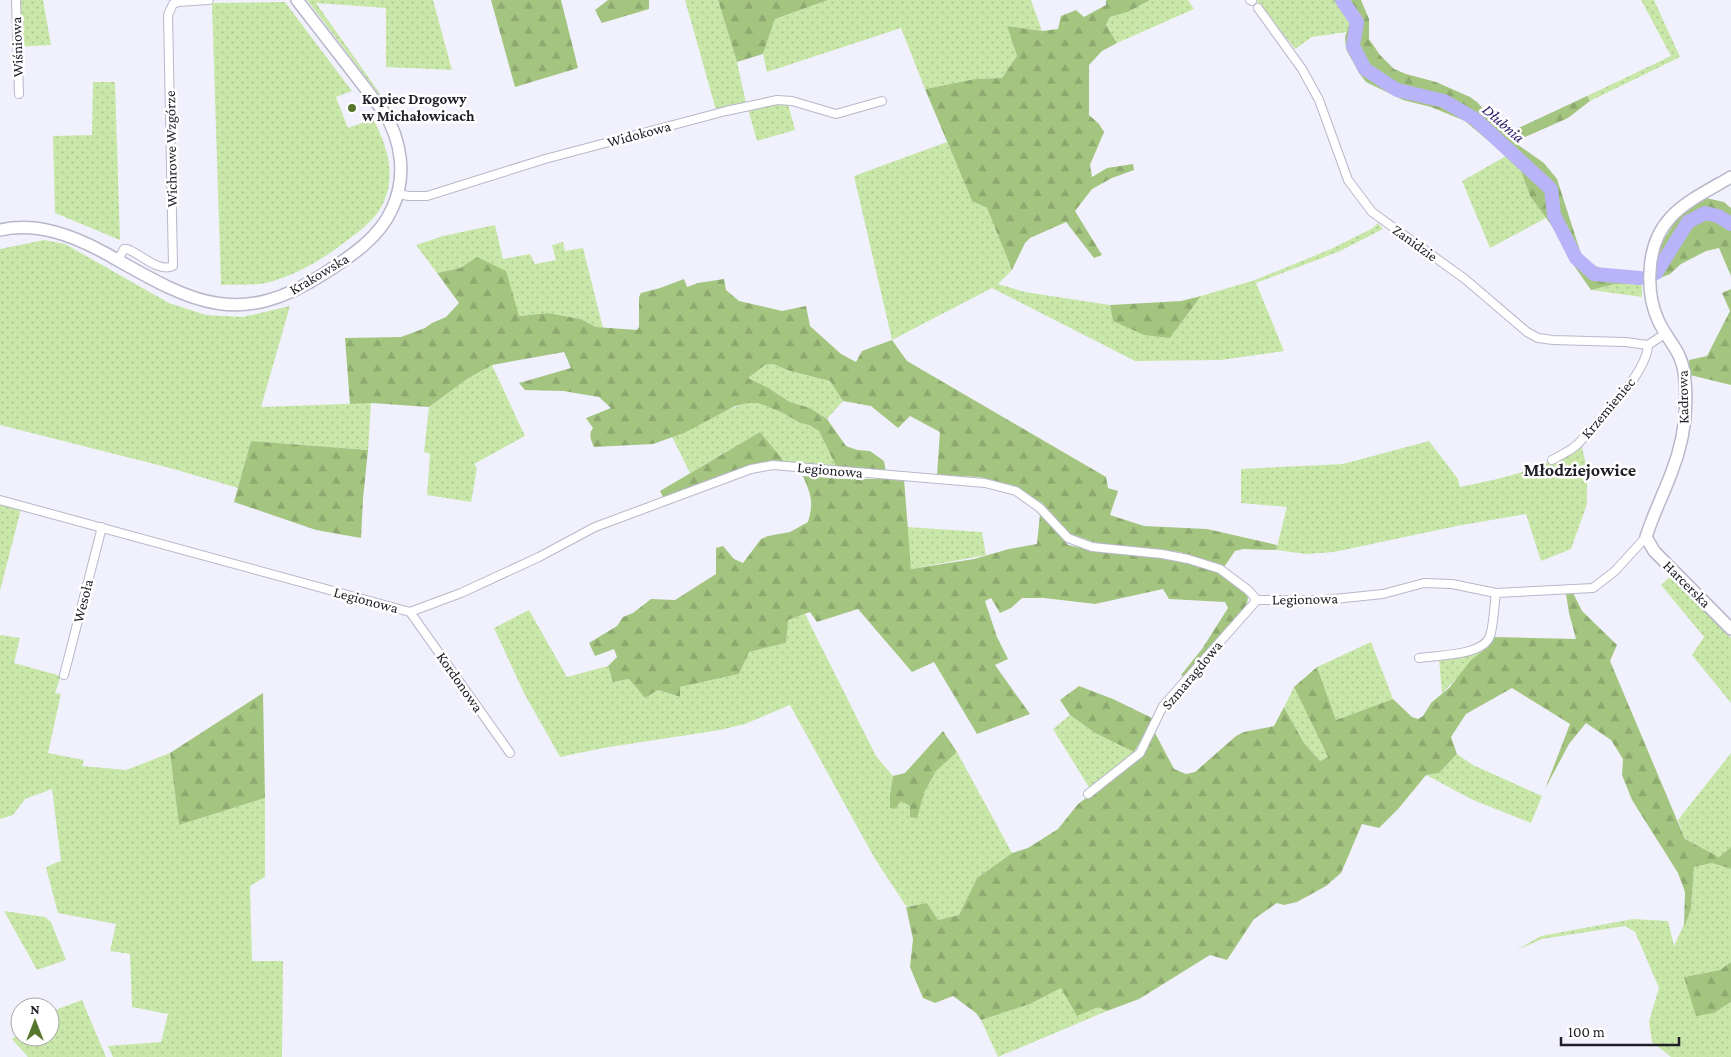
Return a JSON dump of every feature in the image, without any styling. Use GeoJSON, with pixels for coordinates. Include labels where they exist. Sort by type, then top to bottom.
{"type":"FeatureCollection","features":[{"type":"Feature","properties":{"kind":"main road","name":"Krakowska"},"geometry":{"type":"LineString","coordinates":[[0,230],[26,227],[46,229],[78,239],[169,289],[201,300],[238,304],[271,300],[309,282],[360,249],[384,224],[398,194],[400,174],[398,141],[388,120],[297,0]]}},
{"type":"Feature","properties":{"kind":"main road","name":"Kadrowa"},"geometry":{"type":"LineString","coordinates":[[1646,537],[1679,450],[1686,410],[1682,359],[1659,322],[1652,305],[1649,282],[1650,257],[1653,244],[1674,212],[1731,177]]}},
{"type":"Feature","properties":{"kind":"main road","name":"Harcerska"},"geometry":{"type":"LineString","coordinates":[[1646,537],[1654,551],[1731,629]]}},
{"type":"Feature","properties":{"kind":"street","name":"Wiśniowa"},"geometry":{"type":"LineString","coordinates":[[16,0],[19,94]]}},
{"type":"Feature","properties":{"kind":"street","name":"Wichrowe Wzgórze"},"geometry":{"type":"LineString","coordinates":[[118,260],[124,249],[127,249],[160,266],[168,268],[172,266],[168,14],[173,4],[178,2],[209,0]]}},
{"type":"Feature","properties":{"kind":"street","name":"Zanidzie"},"geometry":{"type":"LineString","coordinates":[[1258,8],[1302,69],[1319,100],[1348,180],[1372,212],[1465,279],[1527,332],[1538,338],[1625,342],[1648,345]]}},
{"type":"Feature","properties":{"kind":"street","name":"Widokowa"},"geometry":{"type":"LineString","coordinates":[[398,194],[427,196],[545,159],[726,111],[777,100],[792,101],[836,114],[882,101]]}},
{"type":"Feature","properties":{"kind":"street"},"geometry":{"type":"LineString","coordinates":[[1648,345],[1666,333]]}},
{"type":"Feature","properties":{"kind":"street","name":"Krzemieniec"},"geometry":{"type":"LineString","coordinates":[[1552,460],[1578,444],[1629,386],[1648,352],[1648,345]]}},
{"type":"Feature","properties":{"kind":"street","name":"Legionowa"},"geometry":{"type":"LineString","coordinates":[[0,500],[410,612],[461,593],[595,528],[750,469],[773,466],[986,483],[1016,491],[1040,508],[1068,538],[1092,547],[1162,554],[1188,559],[1220,569],[1248,590],[1257,600],[1332,599],[1384,594],[1424,583],[1452,584],[1496,593],[1593,588],[1615,571],[1646,537]]}},
{"type":"Feature","properties":{"kind":"street","name":"Wesoła"},"geometry":{"type":"LineString","coordinates":[[64,675],[102,527]]}},
{"type":"Feature","properties":{"kind":"street"},"geometry":{"type":"LineString","coordinates":[[1419,658],[1472,651],[1482,647],[1490,637],[1496,593]]}},
{"type":"Feature","properties":{"kind":"street","name":"Szmaragdowa"},"geometry":{"type":"LineString","coordinates":[[1088,794],[1140,753],[1163,706],[1257,600]]}},
{"type":"Feature","properties":{"kind":"street","name":"Kordonowa"},"geometry":{"type":"LineString","coordinates":[[410,612],[510,753]]}},
{"type":"Feature","properties":{"kind":"green space"},"geometry":{"type":"Polygon","coordinates":[[[13,0],[43,0],[51,45],[14,47],[13,0]]]}},
{"type":"Feature","properties":{"kind":"green space"},"geometry":{"type":"Polygon","coordinates":[[[307,0],[433,0],[452,70],[386,67],[386,8],[316,3],[400,122],[307,0]]]}},
{"type":"Feature","properties":{"kind":"green space"},"geometry":{"type":"Polygon","coordinates":[[[491,0],[561,0],[578,68],[515,87],[491,0]]]}},
{"type":"Feature","properties":{"kind":"green space"},"geometry":{"type":"Polygon","coordinates":[[[608,0],[649,0],[649,9],[602,23],[595,10],[608,0]]]}},
{"type":"Feature","properties":{"kind":"green space"},"geometry":{"type":"Polygon","coordinates":[[[685,0],[718,0],[737,62],[746,103],[716,110],[685,0]]]}},
{"type":"Feature","properties":{"kind":"green space"},"geometry":{"type":"Polygon","coordinates":[[[718,0],[828,0],[775,19],[763,54],[737,62],[718,0]]]}},
{"type":"Feature","properties":{"kind":"green space"},"geometry":{"type":"Polygon","coordinates":[[[828,0],[1031,0],[1042,31],[1007,26],[1017,56],[1002,78],[975,79],[925,89],[901,28],[767,72],[763,54],[775,19],[828,0]]]}},
{"type":"Feature","properties":{"kind":"green space"},"geometry":{"type":"Polygon","coordinates":[[[1106,0],[1150,0],[1128,12],[1110,17],[1106,25],[1117,43],[1102,51],[1089,65],[1089,115],[1099,124],[1104,132],[1090,165],[1092,177],[1107,168],[1133,164],[1134,170],[1112,178],[1092,189],[1075,211],[1102,255],[1094,258],[1066,222],[1030,238],[1025,243],[1012,270],[987,208],[972,201],[925,89],[975,79],[1002,78],[1017,56],[1007,26],[1042,31],[1058,29],[1061,16],[1076,10],[1084,17],[1106,5],[1106,0]]]}},
{"type":"Feature","properties":{"kind":"green space"},"geometry":{"type":"Polygon","coordinates":[[[1150,0],[1188,0],[1194,9],[1117,43],[1106,25],[1110,17],[1128,12],[1150,0]]]}},
{"type":"Feature","properties":{"kind":"green space"},"geometry":{"type":"Polygon","coordinates":[[[1256,0],[1332,0],[1345,10],[1350,22],[1347,32],[1312,37],[1295,49],[1256,0]]]}},
{"type":"Feature","properties":{"kind":"green space"},"geometry":{"type":"Polygon","coordinates":[[[1332,0],[1361,0],[1369,19],[1369,39],[1380,55],[1394,69],[1436,82],[1470,97],[1477,102],[1506,134],[1587,96],[1590,101],[1568,118],[1514,142],[1544,163],[1557,179],[1583,260],[1598,267],[1611,270],[1641,272],[1642,284],[1615,284],[1591,290],[1568,257],[1557,233],[1530,196],[1521,171],[1491,143],[1465,121],[1431,107],[1403,100],[1366,82],[1346,49],[1345,37],[1350,22],[1345,10],[1332,0]]]}},
{"type":"Feature","properties":{"kind":"green space"},"geometry":{"type":"Polygon","coordinates":[[[1641,0],[1654,0],[1680,57],[1590,101],[1587,96],[1671,56],[1641,0]]]}},
{"type":"Feature","properties":{"kind":"green space"},"geometry":{"type":"Polygon","coordinates":[[[285,2],[352,91],[336,97],[348,128],[373,119],[387,152],[390,175],[389,186],[380,209],[372,220],[315,263],[266,283],[221,285],[212,3],[285,2]]]}},
{"type":"Feature","properties":{"kind":"green space"},"geometry":{"type":"Polygon","coordinates":[[[93,82],[115,82],[120,240],[55,213],[53,136],[92,135],[93,82]]]}},
{"type":"Feature","properties":{"kind":"green space"},"geometry":{"type":"Polygon","coordinates":[[[777,102],[788,104],[795,130],[757,141],[748,109],[777,102]]]}},
{"type":"Feature","properties":{"kind":"green space"},"geometry":{"type":"Polygon","coordinates":[[[947,142],[972,201],[987,208],[1012,270],[998,284],[1025,292],[1110,305],[1113,321],[1170,338],[1201,296],[1255,280],[1331,249],[1373,228],[1378,223],[1383,229],[1338,252],[1256,283],[1284,351],[1221,360],[1135,361],[992,288],[892,340],[854,176],[947,142]]]}},
{"type":"Feature","properties":{"kind":"green space"},"geometry":{"type":"Polygon","coordinates":[[[1506,156],[1521,171],[1530,196],[1546,218],[1490,248],[1462,181],[1506,156]]]}},
{"type":"Feature","properties":{"kind":"green space"},"geometry":{"type":"Polygon","coordinates":[[[1706,198],[1724,202],[1731,208],[1731,276],[1719,248],[1706,251],[1681,264],[1670,274],[1655,280],[1653,267],[1661,244],[1682,211],[1706,198]]]}},
{"type":"Feature","properties":{"kind":"green space"},"geometry":{"type":"Polygon","coordinates":[[[495,225],[503,259],[530,254],[535,264],[556,260],[552,245],[563,242],[565,251],[583,248],[603,328],[596,327],[581,319],[548,313],[519,316],[477,257],[460,268],[437,273],[416,245],[443,236],[495,225]]]}},
{"type":"Feature","properties":{"kind":"green space"},"geometry":{"type":"Polygon","coordinates":[[[44,240],[65,244],[169,303],[206,315],[243,317],[290,306],[261,407],[371,403],[368,450],[251,441],[238,488],[170,468],[0,425],[0,249],[44,240]]]}},
{"type":"Feature","properties":{"kind":"green space"},"geometry":{"type":"Polygon","coordinates":[[[477,257],[506,271],[519,316],[548,313],[581,319],[596,327],[637,330],[639,327],[639,297],[641,293],[684,279],[687,287],[698,283],[724,279],[726,290],[739,301],[782,311],[806,306],[810,326],[841,354],[856,362],[862,351],[892,340],[907,361],[1106,477],[1108,488],[1118,491],[1110,515],[1144,526],[1207,529],[1277,545],[1276,550],[1243,549],[1235,551],[1224,567],[1180,552],[1100,544],[1070,534],[1042,503],[1012,485],[980,477],[937,475],[940,432],[910,416],[898,428],[871,406],[843,401],[830,381],[790,371],[773,364],[765,365],[748,378],[767,387],[790,402],[810,408],[827,419],[846,446],[857,450],[870,451],[884,461],[886,473],[836,466],[819,431],[758,403],[735,406],[684,433],[653,444],[594,447],[590,435],[593,428],[586,418],[611,408],[599,397],[563,391],[525,390],[519,383],[571,368],[564,352],[492,365],[467,379],[429,407],[371,403],[350,404],[345,338],[401,337],[425,328],[446,317],[459,303],[437,273],[460,268],[477,257]]]}},
{"type":"Feature","properties":{"kind":"green space"},"geometry":{"type":"Polygon","coordinates":[[[1615,284],[1642,284],[1642,297],[1591,290],[1615,284]]]}},
{"type":"Feature","properties":{"kind":"green space"},"geometry":{"type":"Polygon","coordinates":[[[1731,289],[1731,385],[1690,375],[1689,360],[1707,356],[1730,311],[1722,293],[1731,289]]]}},
{"type":"Feature","properties":{"kind":"green space"},"geometry":{"type":"Polygon","coordinates":[[[1201,296],[1170,338],[1144,335],[1113,321],[1110,305],[1181,301],[1201,296]]]}},
{"type":"Feature","properties":{"kind":"green space"},"geometry":{"type":"Polygon","coordinates":[[[773,364],[790,371],[830,381],[843,401],[827,419],[810,408],[790,402],[767,387],[748,378],[765,365],[773,364]]]}},
{"type":"Feature","properties":{"kind":"green space"},"geometry":{"type":"Polygon","coordinates":[[[492,365],[525,436],[474,464],[477,468],[471,502],[427,495],[430,454],[424,452],[429,407],[467,379],[492,365]]]}},
{"type":"Feature","properties":{"kind":"green space"},"geometry":{"type":"Polygon","coordinates":[[[749,403],[758,403],[783,413],[819,431],[836,466],[781,462],[760,432],[690,473],[672,437],[719,414],[749,403]]]}},
{"type":"Feature","properties":{"kind":"green space"},"geometry":{"type":"Polygon","coordinates":[[[760,432],[783,460],[781,462],[750,465],[664,499],[660,491],[760,432]]]}},
{"type":"Feature","properties":{"kind":"green space"},"geometry":{"type":"Polygon","coordinates":[[[251,441],[368,450],[361,538],[316,530],[234,502],[251,441]]]}},
{"type":"Feature","properties":{"kind":"green space"},"geometry":{"type":"Polygon","coordinates":[[[1429,441],[1458,479],[1460,487],[1523,472],[1551,461],[1581,444],[1587,468],[1587,504],[1571,549],[1541,561],[1526,514],[1457,526],[1334,552],[1306,554],[1276,550],[1287,507],[1241,503],[1241,469],[1343,464],[1429,441]]]}},
{"type":"Feature","properties":{"kind":"green space"},"geometry":{"type":"Polygon","coordinates":[[[803,476],[841,479],[904,479],[911,569],[974,559],[1009,549],[1037,544],[1040,514],[1068,545],[1090,550],[1162,557],[1211,568],[1237,584],[1248,597],[1247,604],[1185,678],[1181,675],[1202,649],[1228,608],[1225,602],[1169,599],[1163,589],[1095,604],[1044,598],[1022,598],[1011,608],[1000,613],[991,598],[985,601],[997,637],[1008,659],[995,665],[1030,714],[977,734],[934,662],[912,672],[858,609],[817,622],[810,612],[788,620],[786,643],[749,652],[739,674],[680,687],[680,697],[658,690],[645,698],[629,679],[613,682],[608,666],[617,657],[614,649],[595,656],[589,643],[617,626],[623,617],[633,613],[651,599],[675,600],[716,574],[716,548],[723,546],[734,559],[743,563],[761,539],[790,532],[808,522],[811,499],[803,476]]]}},
{"type":"Feature","properties":{"kind":"green space"},"geometry":{"type":"Polygon","coordinates":[[[0,504],[21,509],[0,591],[0,504]]]}},
{"type":"Feature","properties":{"kind":"green space"},"geometry":{"type":"Polygon","coordinates":[[[907,527],[982,532],[986,555],[911,569],[907,527]]]}},
{"type":"Feature","properties":{"kind":"green space"},"geometry":{"type":"Polygon","coordinates":[[[1670,577],[1731,638],[1731,703],[1692,655],[1704,637],[1661,585],[1670,577]]]}},
{"type":"Feature","properties":{"kind":"green space"},"geometry":{"type":"Polygon","coordinates":[[[1573,593],[1582,611],[1617,645],[1610,661],[1685,839],[1719,857],[1731,847],[1731,869],[1712,863],[1694,867],[1691,909],[1684,927],[1685,892],[1678,873],[1632,800],[1622,775],[1623,759],[1611,740],[1586,723],[1569,744],[1545,789],[1570,724],[1512,688],[1466,714],[1451,737],[1457,754],[1439,773],[1426,775],[1399,808],[1379,828],[1362,824],[1341,873],[1326,886],[1297,902],[1284,905],[1277,903],[1254,919],[1227,960],[1210,955],[1139,999],[1107,1011],[1098,1007],[1077,1016],[1061,988],[1030,1004],[981,1020],[976,1013],[953,996],[935,1003],[923,998],[910,967],[913,939],[906,907],[927,903],[938,920],[959,915],[977,878],[1012,853],[1028,848],[1058,829],[1078,804],[1143,756],[1154,731],[1174,769],[1186,774],[1195,772],[1236,736],[1244,732],[1274,726],[1284,707],[1304,743],[1320,761],[1328,757],[1294,687],[1317,667],[1336,720],[1393,699],[1412,717],[1418,719],[1423,716],[1431,703],[1450,687],[1471,660],[1488,647],[1493,637],[1576,639],[1566,594],[1573,593]]]}},
{"type":"Feature","properties":{"kind":"green space"},"geometry":{"type":"Polygon","coordinates":[[[529,610],[567,677],[608,666],[613,682],[629,679],[645,698],[658,690],[679,697],[680,687],[739,674],[749,652],[786,643],[787,620],[805,614],[876,756],[893,776],[890,794],[910,806],[917,817],[925,791],[936,771],[957,752],[1012,853],[977,878],[959,915],[938,920],[927,904],[906,906],[875,859],[790,705],[745,724],[720,730],[603,748],[560,757],[524,693],[494,628],[529,610]]]}},
{"type":"Feature","properties":{"kind":"green space"},"geometry":{"type":"Polygon","coordinates":[[[0,635],[20,638],[14,663],[61,676],[55,693],[61,694],[48,753],[84,760],[82,766],[126,770],[170,753],[179,825],[265,798],[265,877],[250,886],[252,961],[283,961],[282,1057],[113,1057],[108,1046],[161,1042],[168,1014],[132,1007],[130,954],[110,951],[116,924],[58,913],[46,868],[61,861],[52,789],[25,799],[13,815],[0,819],[0,635]]]}},
{"type":"Feature","properties":{"kind":"green space"},"geometry":{"type":"Polygon","coordinates":[[[1371,642],[1393,699],[1336,720],[1317,667],[1371,642]]]}},
{"type":"Feature","properties":{"kind":"green space"},"geometry":{"type":"Polygon","coordinates":[[[1488,647],[1442,693],[1439,659],[1476,652],[1488,647]]]}},
{"type":"Feature","properties":{"kind":"green space"},"geometry":{"type":"Polygon","coordinates":[[[1079,686],[1113,699],[1154,719],[1134,752],[1095,733],[1070,715],[1060,700],[1079,686]]]}},
{"type":"Feature","properties":{"kind":"green space"},"geometry":{"type":"Polygon","coordinates":[[[1294,687],[1328,757],[1320,761],[1304,743],[1284,707],[1294,687]]]}},
{"type":"Feature","properties":{"kind":"green space"},"geometry":{"type":"Polygon","coordinates":[[[263,693],[265,798],[179,825],[170,753],[263,693]]]}},
{"type":"Feature","properties":{"kind":"green space"},"geometry":{"type":"Polygon","coordinates":[[[1070,715],[1095,733],[1134,752],[1090,789],[1053,729],[1070,715]]]}},
{"type":"Feature","properties":{"kind":"green space"},"geometry":{"type":"Polygon","coordinates":[[[943,731],[957,752],[936,771],[925,791],[917,818],[910,817],[910,806],[901,801],[895,809],[890,808],[893,776],[905,773],[943,731]]]}},
{"type":"Feature","properties":{"kind":"green space"},"geometry":{"type":"Polygon","coordinates":[[[1731,753],[1731,847],[1719,857],[1685,839],[1678,820],[1731,753]]]}},
{"type":"Feature","properties":{"kind":"green space"},"geometry":{"type":"Polygon","coordinates":[[[1457,754],[1473,765],[1542,796],[1531,823],[1473,800],[1426,775],[1439,773],[1457,754]]]}},
{"type":"Feature","properties":{"kind":"green space"},"geometry":{"type":"Polygon","coordinates":[[[1712,863],[1731,869],[1731,962],[1720,970],[1684,977],[1714,1013],[1731,1002],[1731,1057],[1671,1057],[1652,1042],[1649,1021],[1659,988],[1635,932],[1625,926],[1542,939],[1515,951],[1541,936],[1633,919],[1668,921],[1674,946],[1691,909],[1694,867],[1712,863]]]}},
{"type":"Feature","properties":{"kind":"green space"},"geometry":{"type":"Polygon","coordinates":[[[4,911],[45,917],[51,922],[66,960],[37,970],[4,911]]]}},
{"type":"Feature","properties":{"kind":"green space"},"geometry":{"type":"Polygon","coordinates":[[[1731,962],[1731,1002],[1714,1013],[1696,1016],[1684,977],[1720,970],[1731,962]]]}},
{"type":"Feature","properties":{"kind":"green space"},"geometry":{"type":"Polygon","coordinates":[[[1061,988],[1107,1011],[998,1057],[981,1020],[1030,1004],[1061,988]]]}},
{"type":"Feature","properties":{"kind":"green space"},"geometry":{"type":"Polygon","coordinates":[[[82,1000],[106,1057],[28,1057],[19,1047],[60,1047],[60,1008],[82,1000]]]}},
{"type":"Feature","properties":{"kind":"waterway","name":"Dłubnia"},"geometry":{"type":"LineString","coordinates":[[1342,0],[1357,22],[1353,46],[1365,69],[1397,90],[1444,101],[1475,119],[1551,189],[1554,215],[1576,258],[1594,274],[1640,278]]}},
{"type":"Feature","properties":{"kind":"waterway","name":"Dłubnia"},"geometry":{"type":"LineString","coordinates":[[1656,273],[1688,222],[1705,213],[1718,216],[1731,224]]}},
{"type":"Feature","properties":{"kind":"place","name":"Kopiec Drogowy w Michałowicach"},"geometry":{"type":"Point","coordinates":[352,108]}},
{"type":"Feature","properties":{"kind":"district","name":"Młodziejowice"},"geometry":{"type":"Point","coordinates":[1580,470]}}]}
